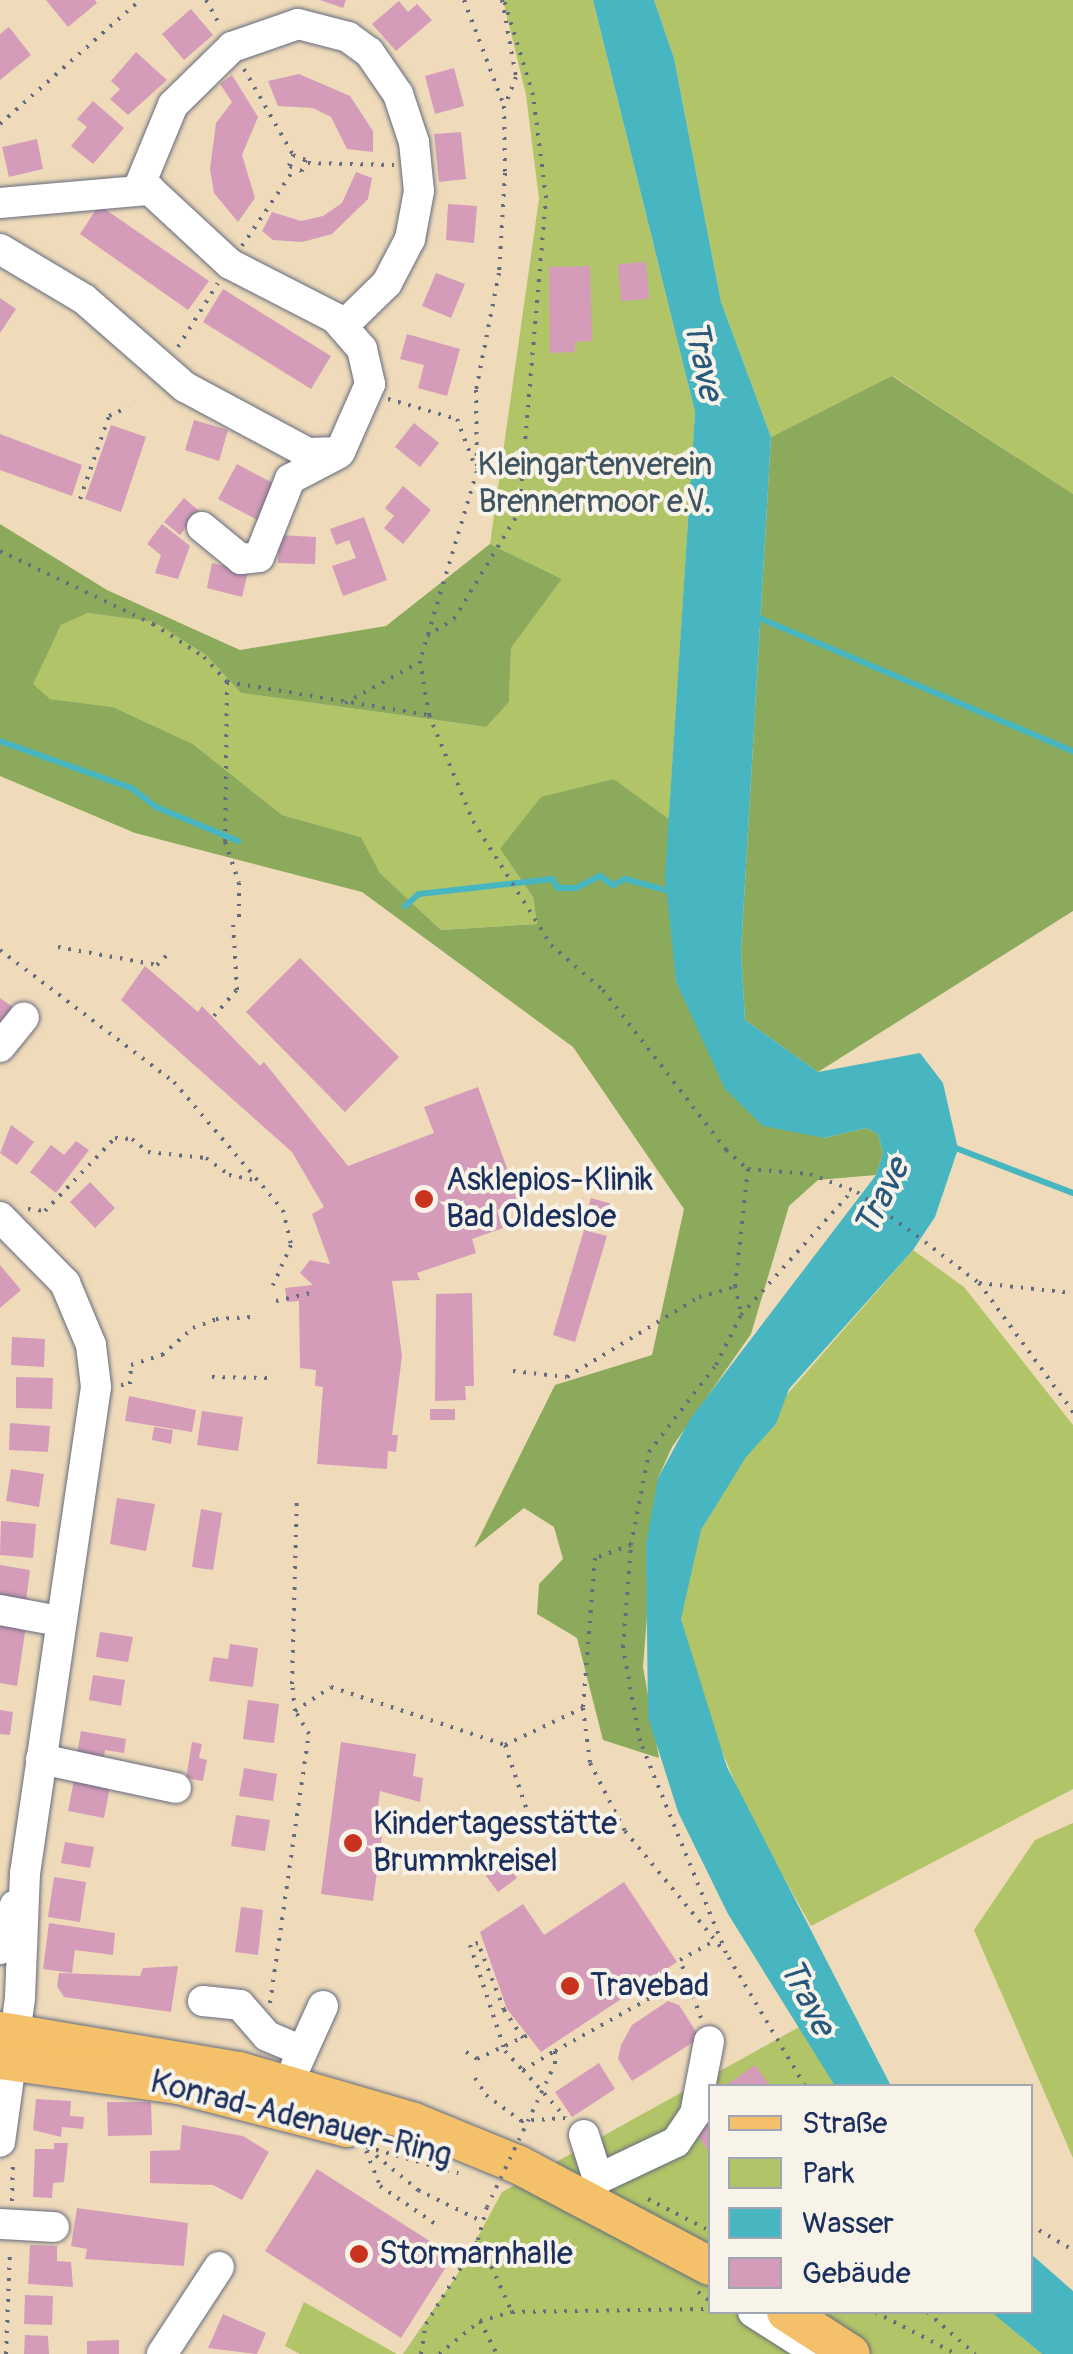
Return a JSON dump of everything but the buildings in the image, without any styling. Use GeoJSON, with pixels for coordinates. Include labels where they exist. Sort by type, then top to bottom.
{"type":"FeatureCollection","features":[{"type":"Feature","properties":{"kind":"main road","name":"Konrad-Adenauer-Ring"},"geometry":{"type":"LineString","coordinates":[[7,2046],[144,2051],[291,2081],[424,2146],[591,2190],[699,2276]]}},
{"type":"Feature","properties":{"kind":"main road"},"geometry":{"type":"LineString","coordinates":[[789,2314],[850,2354]]}},
{"type":"Feature","properties":{"kind":"street"},"geometry":{"type":"LineString","coordinates":[[138,187],[173,106],[232,47],[298,24],[348,37],[369,52],[398,94],[418,166],[416,216],[400,261],[372,302],[344,325]]}},
{"type":"Feature","properties":{"kind":"street"},"geometry":{"type":"LineString","coordinates":[[0,202],[29,205],[138,187],[170,202],[230,264],[344,325],[362,349],[369,393],[340,452],[290,479],[259,556],[241,559],[202,527]]}},
{"type":"Feature","properties":{"kind":"street"},"geometry":{"type":"LineString","coordinates":[[0,249],[84,298],[185,387],[308,454],[340,452]]}},
{"type":"Feature","properties":{"kind":"street"},"geometry":{"type":"LineString","coordinates":[[0,1047],[24,1017]]}},
{"type":"Feature","properties":{"kind":"street"},"geometry":{"type":"LineString","coordinates":[[0,2142],[25,1874],[96,1387],[79,1312],[45,1256],[3,1220]]}},
{"type":"Feature","properties":{"kind":"street"},"geometry":{"type":"LineString","coordinates":[[0,1610],[59,1621]]}},
{"type":"Feature","properties":{"kind":"street"},"geometry":{"type":"LineString","coordinates":[[41,1759],[176,1788]]}},
{"type":"Feature","properties":{"kind":"street"},"geometry":{"type":"LineString","coordinates":[[0,1950],[25,1874]]}},
{"type":"Feature","properties":{"kind":"street"},"geometry":{"type":"LineString","coordinates":[[202,2001],[240,2005],[267,2036],[291,2081]]}},
{"type":"Feature","properties":{"kind":"street"},"geometry":{"type":"LineString","coordinates":[[291,2081],[322,2006]]}},
{"type":"Feature","properties":{"kind":"street"},"geometry":{"type":"LineString","coordinates":[[575,2126],[591,2190],[676,2142],[694,2114],[708,2041]]}},
{"type":"Feature","properties":{"kind":"street"},"geometry":{"type":"LineString","coordinates":[[0,2224],[54,2227]]}},
{"type":"Feature","properties":{"kind":"street"},"geometry":{"type":"LineString","coordinates":[[162,2354],[218,2267]]}},
{"type":"Feature","properties":{"kind":"street"},"geometry":{"type":"LineString","coordinates":[[757,2314],[819,2354]]}},
{"type":"Feature","properties":{"kind":"path"},"geometry":{"type":"LineString","coordinates":[[0,124],[140,0]]}},
{"type":"Feature","properties":{"kind":"path"},"geometry":{"type":"LineString","coordinates":[[206,0],[293,155],[306,163]]}},
{"type":"Feature","properties":{"kind":"path"},"geometry":{"type":"LineString","coordinates":[[464,0],[504,106]]}},
{"type":"Feature","properties":{"kind":"path"},"geometry":{"type":"LineString","coordinates":[[503,0],[516,77],[504,106],[499,274],[476,390],[477,472],[420,662],[429,716],[473,821],[551,945],[602,990],[726,1150],[748,1168],[810,1174],[854,1192],[980,1283],[1073,1412]]}},
{"type":"Feature","properties":{"kind":"path"},"geometry":{"type":"LineString","coordinates":[[427,636],[454,619],[519,512],[546,198],[533,94],[503,0]]}},
{"type":"Feature","properties":{"kind":"path"},"geometry":{"type":"LineString","coordinates":[[293,155],[293,170],[306,163],[418,166]]}},
{"type":"Feature","properties":{"kind":"path"},"geometry":{"type":"LineString","coordinates":[[369,393],[457,419],[477,472]]}},
{"type":"Feature","properties":{"kind":"path"},"geometry":{"type":"LineString","coordinates":[[80,499],[109,416],[128,406]]}},
{"type":"Feature","properties":{"kind":"path"},"geometry":{"type":"LineString","coordinates":[[0,551],[153,624],[204,657],[226,682],[429,716]]}},
{"type":"Feature","properties":{"kind":"path"},"geometry":{"type":"LineString","coordinates":[[345,703],[420,662]]}},
{"type":"Feature","properties":{"kind":"path"},"geometry":{"type":"LineString","coordinates":[[214,1016],[238,990],[239,883],[225,839],[226,682]]}},
{"type":"Feature","properties":{"kind":"path"},"geometry":{"type":"LineString","coordinates":[[58,947],[157,966],[166,956]]}},
{"type":"Feature","properties":{"kind":"path"},"geometry":{"type":"LineString","coordinates":[[0,950],[174,1082],[283,1210],[292,1234],[282,1275],[270,1292]]}},
{"type":"Feature","properties":{"kind":"path"},"geometry":{"type":"LineString","coordinates":[[3,1220],[32,1206],[45,1212],[115,1138],[132,1139],[148,1152],[206,1158],[228,1175],[258,1181]]}},
{"type":"Feature","properties":{"kind":"path"},"geometry":{"type":"LineString","coordinates":[[741,1315],[736,1286],[748,1168]]}},
{"type":"Feature","properties":{"kind":"path"},"geometry":{"type":"LineString","coordinates":[[804,2084],[726,1952],[640,1741],[623,1646],[632,1545],[649,1452],[716,1364],[741,1315],[854,1192]]}},
{"type":"Feature","properties":{"kind":"path"},"geometry":{"type":"LineString","coordinates":[[980,1283],[1073,1293]]}},
{"type":"Feature","properties":{"kind":"path"},"geometry":{"type":"LineString","coordinates":[[513,1371],[567,1377],[699,1296],[736,1286]]}},
{"type":"Feature","properties":{"kind":"path"},"geometry":{"type":"LineString","coordinates":[[276,1301],[314,1292]]}},
{"type":"Feature","properties":{"kind":"path"},"geometry":{"type":"LineString","coordinates":[[96,1387],[130,1384],[131,1365],[162,1355],[193,1328],[216,1318],[253,1317]]}},
{"type":"Feature","properties":{"kind":"path"},"geometry":{"type":"LineString","coordinates":[[212,1377],[270,1378]]}},
{"type":"Feature","properties":{"kind":"path"},"geometry":{"type":"LineString","coordinates":[[282,1920],[309,1734],[295,1711],[297,1495]]}},
{"type":"Feature","properties":{"kind":"path"},"geometry":{"type":"LineString","coordinates":[[632,1545],[595,1558],[583,1708],[590,1764],[610,1805],[713,1942],[726,1952]]}},
{"type":"Feature","properties":{"kind":"path"},"geometry":{"type":"LineString","coordinates":[[295,1711],[331,1687],[506,1745],[583,1708]]}},
{"type":"Feature","properties":{"kind":"path"},"geometry":{"type":"LineString","coordinates":[[506,1745],[532,1825]]}},
{"type":"Feature","properties":{"kind":"path"},"geometry":{"type":"LineString","coordinates":[[708,2041],[680,1960],[713,1942]]}},
{"type":"Feature","properties":{"kind":"path"},"geometry":{"type":"LineString","coordinates":[[466,2052],[477,2059],[505,2051],[525,2037],[504,2010],[478,1944],[470,1945],[505,2051],[575,2126]]}},
{"type":"Feature","properties":{"kind":"path"},"geometry":{"type":"LineString","coordinates":[[523,2070],[688,1978]]}},
{"type":"Feature","properties":{"kind":"path"},"geometry":{"type":"LineString","coordinates":[[421,2354],[426,2324],[478,2240],[481,2220],[555,2064],[555,2051]]}},
{"type":"Feature","properties":{"kind":"path"},"geometry":{"type":"LineString","coordinates":[[475,2078],[486,2095],[521,2121],[575,2126]]}},
{"type":"Feature","properties":{"kind":"path"},"geometry":{"type":"LineString","coordinates":[[364,2146],[418,2190],[481,2220]]}},
{"type":"Feature","properties":{"kind":"path"},"geometry":{"type":"LineString","coordinates":[[364,2146],[470,2177]]}},
{"type":"Feature","properties":{"kind":"path"},"geometry":{"type":"LineString","coordinates":[[364,2146],[380,2186],[438,2225]]}},
{"type":"Feature","properties":{"kind":"path"},"geometry":{"type":"LineString","coordinates":[[487,2183],[504,2188]]}},
{"type":"Feature","properties":{"kind":"path"},"geometry":{"type":"LineString","coordinates":[[1033,2227],[1073,2250]]}},
{"type":"Feature","properties":{"kind":"path"},"geometry":{"type":"LineString","coordinates":[[487,2257],[512,2312]]}},
{"type":"Feature","properties":{"kind":"path"},"geometry":{"type":"LineString","coordinates":[[439,2354],[480,2321],[512,2312],[708,2309]]}},
{"type":"Feature","properties":{"kind":"path"},"geometry":{"type":"LineString","coordinates":[[879,2314],[959,2354],[965,2348]]}},
{"type":"Feature","properties":{"kind":"path"},"geometry":{"type":"LineString","coordinates":[[933,2314],[975,2354]]}},
{"type":"Feature","properties":{"kind":"path"},"geometry":{"type":"LineString","coordinates":[[480,2321],[497,2354]]}},
{"type":"Feature","properties":{"kind":"green space","name":"Kleingartenverein Brennermoor e.V."},"geometry":{"type":"Polygon","coordinates":[[[503,0],[593,0],[695,412],[669,819],[614,779],[500,849],[533,897],[537,924],[441,930],[380,873],[361,837],[282,815],[193,744],[113,707],[50,699],[32,684],[61,625],[88,613],[154,622],[206,655],[241,693],[485,727],[509,702],[511,648],[562,579],[490,544],[539,199],[526,95],[503,0]]]}},
{"type":"Feature","properties":{"kind":"green space"},"geometry":{"type":"Polygon","coordinates":[[[654,0],[1073,0],[1073,494],[893,376],[771,437],[721,302],[674,58],[654,0]]]}},
{"type":"Feature","properties":{"kind":"green space"},"geometry":{"type":"Polygon","coordinates":[[[892,376],[1073,494],[1073,911],[818,1072],[745,1020],[741,951],[771,437],[892,376]]]}},
{"type":"Feature","properties":{"kind":"green space"},"geometry":{"type":"Polygon","coordinates":[[[0,524],[107,590],[240,650],[386,626],[490,544],[562,579],[511,648],[509,702],[486,727],[241,693],[206,655],[154,622],[88,613],[61,625],[33,684],[50,699],[113,707],[193,744],[282,815],[361,837],[380,873],[441,930],[537,924],[533,897],[500,849],[541,797],[614,779],[669,819],[676,982],[824,1138],[866,1128],[878,1134],[883,1153],[876,1175],[818,1180],[789,1206],[751,1334],[672,1447],[658,1478],[643,1667],[659,1758],[603,1740],[577,1638],[537,1614],[539,1584],[563,1559],[554,1527],[524,1508],[474,1548],[555,1385],[652,1355],[684,1209],[573,1047],[362,892],[135,833],[0,776],[0,524]]]}},
{"type":"Feature","properties":{"kind":"green space"},"geometry":{"type":"Polygon","coordinates":[[[913,1250],[964,1287],[1073,1425],[1073,1789],[811,1926],[747,1812],[702,1702],[681,1620],[687,1574],[701,1530],[745,1457],[776,1424],[778,1405],[913,1250]]]}},
{"type":"Feature","properties":{"kind":"green space"},"geometry":{"type":"Polygon","coordinates":[[[1073,1823],[1073,2158],[974,1930],[1035,1840],[1073,1823]]]}},
{"type":"Feature","properties":{"kind":"green space"},"geometry":{"type":"Polygon","coordinates":[[[801,2026],[834,2084],[708,2084],[708,2314],[993,2314],[1042,2354],[403,2354],[457,2275],[502,2192],[801,2026]]]}},
{"type":"Feature","properties":{"kind":"green space"},"geometry":{"type":"Polygon","coordinates":[[[304,2302],[397,2354],[300,2354],[285,2346],[304,2302]]]}},
{"type":"Feature","properties":{"kind":"water","name":"Trave"},"geometry":{"type":"Polygon","coordinates":[[[593,0],[654,0],[674,58],[721,302],[771,437],[741,951],[745,1020],[818,1072],[920,1053],[943,1083],[958,1149],[935,1217],[913,1250],[789,1389],[776,1424],[746,1457],[701,1530],[681,1619],[727,1767],[890,2084],[834,2084],[728,1914],[678,1812],[648,1717],[646,1545],[658,1478],[690,1419],[876,1175],[883,1153],[878,1134],[866,1128],[824,1138],[763,1126],[725,1089],[676,982],[665,876],[695,412],[593,0]]]}},
{"type":"Feature","properties":{"kind":"water"},"geometry":{"type":"Polygon","coordinates":[[[1033,2256],[1073,2291],[1073,2354],[1042,2354],[993,2314],[1033,2314],[1033,2256]]]}},
{"type":"Feature","properties":{"kind":"waterway"},"geometry":{"type":"LineString","coordinates":[[752,615],[1073,751]]}},
{"type":"Feature","properties":{"kind":"waterway"},"geometry":{"type":"LineString","coordinates":[[0,741],[131,788],[156,807],[238,841]]}},
{"type":"Feature","properties":{"kind":"waterway"},"geometry":{"type":"LineString","coordinates":[[405,906],[419,894],[552,879],[558,888],[576,888],[600,876],[613,885],[625,879],[673,892]]}},
{"type":"Feature","properties":{"kind":"waterway"},"geometry":{"type":"LineString","coordinates":[[953,1147],[1073,1193]]}},
{"type":"Feature","properties":{"kind":"place","name":"Asklepios-Klinik Bad Oldesloe"},"geometry":{"type":"Point","coordinates":[424,1199]}},
{"type":"Feature","properties":{"kind":"place","name":"Kindertagesstätte Brummkreisel"},"geometry":{"type":"Point","coordinates":[353,1843]}},
{"type":"Feature","properties":{"kind":"place","name":"Travebad"},"geometry":{"type":"Point","coordinates":[570,1986]}},
{"type":"Feature","properties":{"kind":"place","name":"Stormarnhalle"},"geometry":{"type":"Point","coordinates":[359,2254]}}]}
